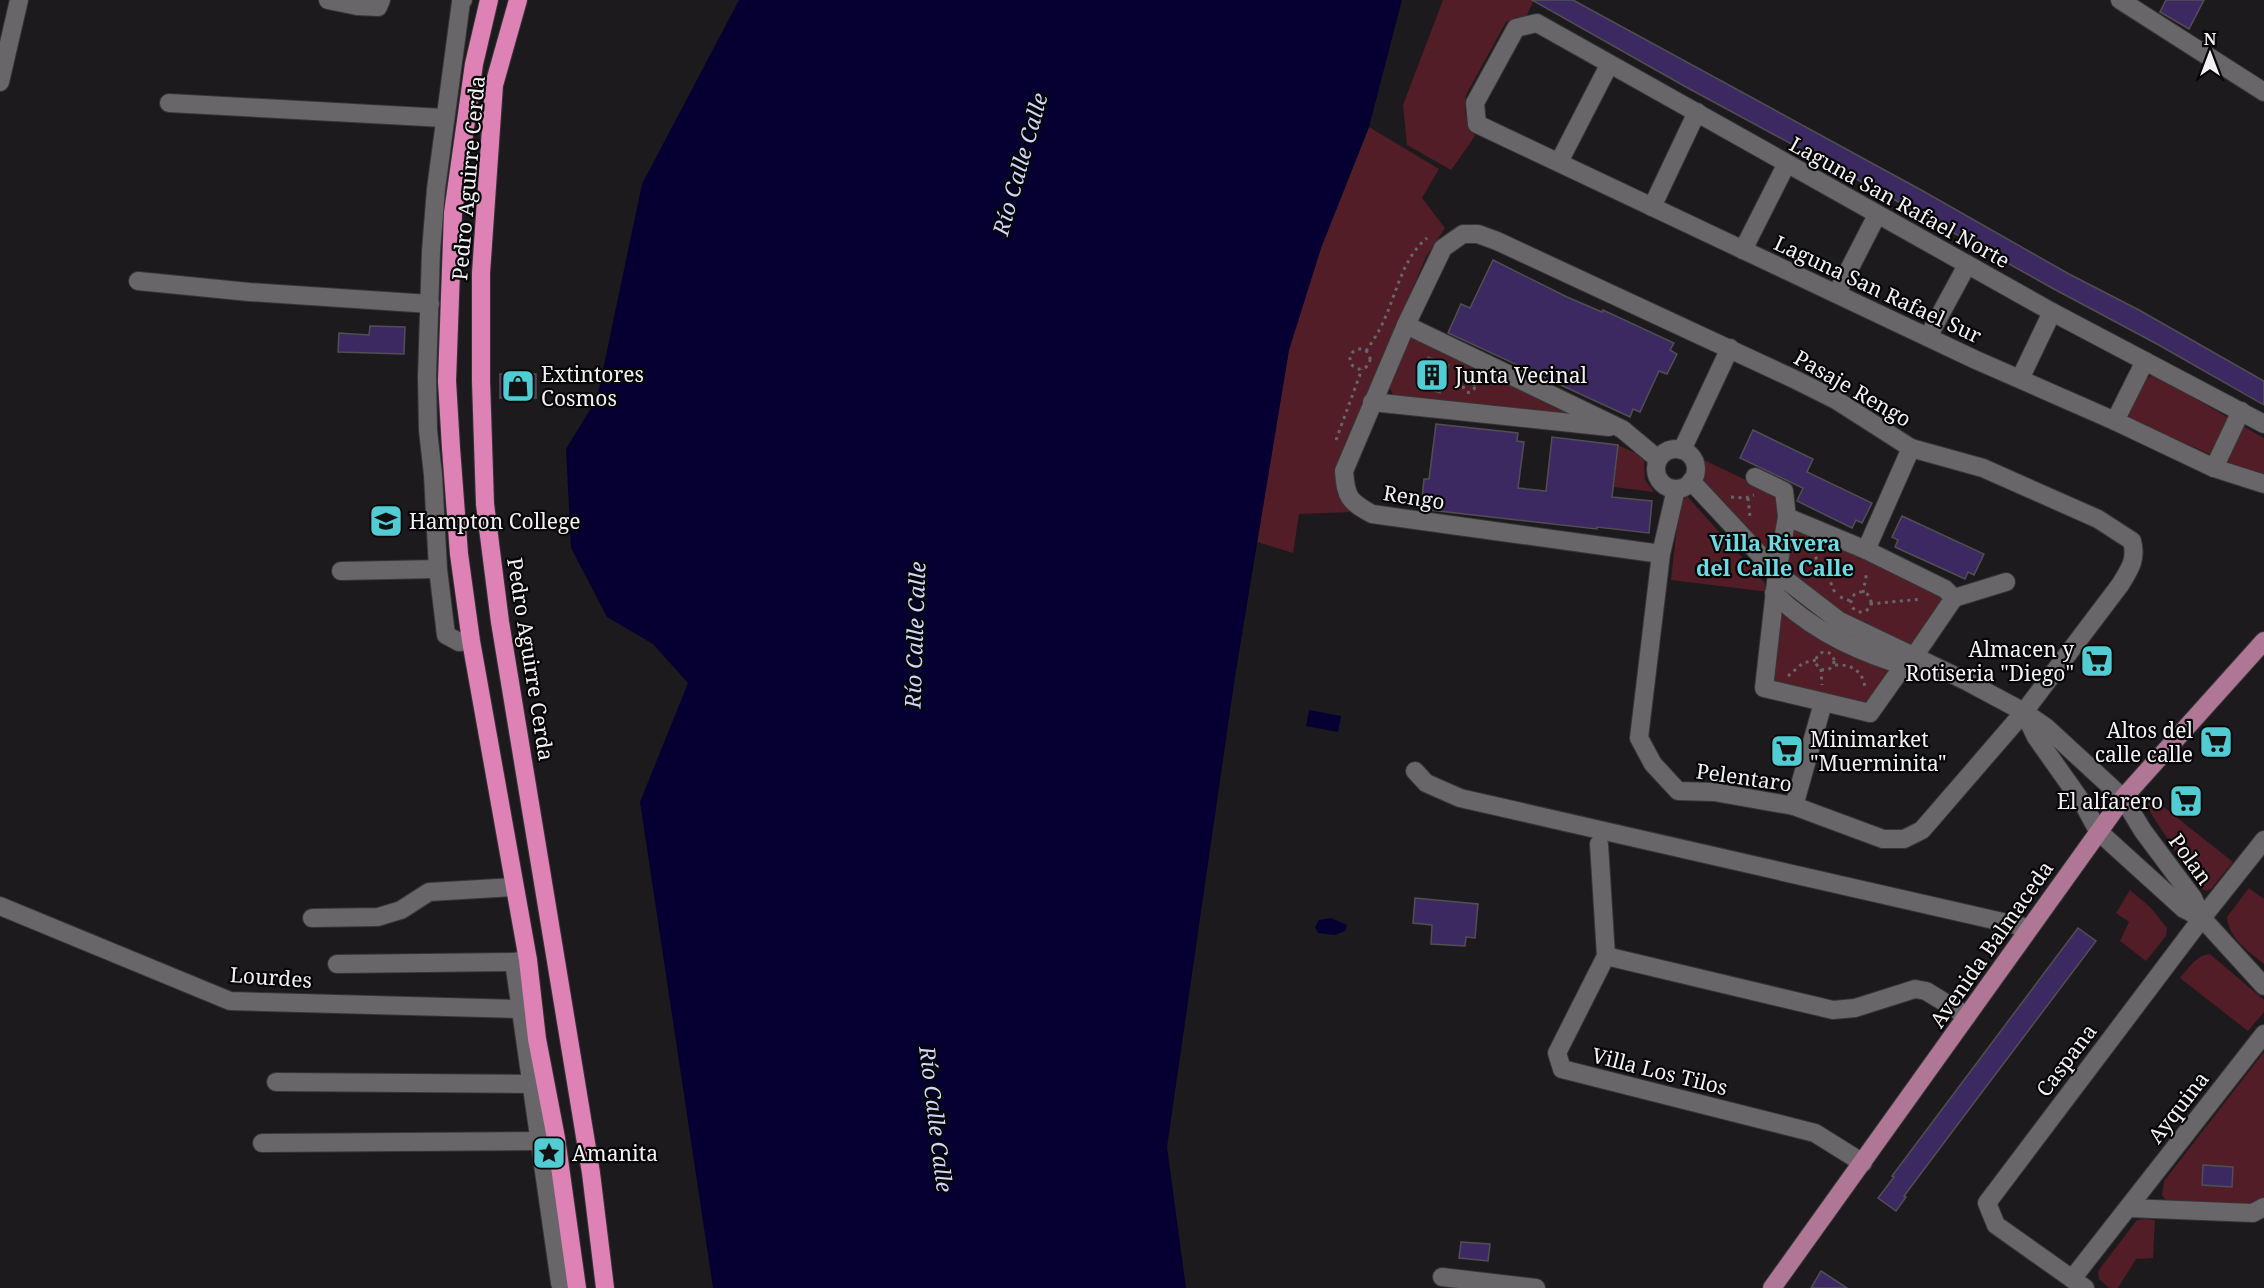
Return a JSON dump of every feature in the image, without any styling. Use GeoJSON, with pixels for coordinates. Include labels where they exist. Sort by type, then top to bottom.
{"type":"FeatureCollection","features":[{"type":"Feature","properties":{"kind":"highway","name":"Pedro Aguirre Cerda"},"geometry":{"type":"LineString","coordinates":[[489,0],[474,64],[453,213],[447,381],[451,448],[459,554],[471,641],[514,887],[521,961],[556,1138],[573,1286]]}},
{"type":"Feature","properties":{"kind":"highway","name":"Pedro Aguirre Cerda"},"geometry":{"type":"LineString","coordinates":[[518,0],[494,85],[482,261],[481,381],[486,504],[500,622],[591,1173],[604,1281]]}},
{"type":"Feature","properties":{"kind":"highway"},"geometry":{"type":"LineString","coordinates":[[573,1286],[604,1281]]}},
{"type":"Feature","properties":{"kind":"main road","name":"Avenida Balmaceda"},"geometry":{"type":"LineString","coordinates":[[1772,1288],[2123,798],[2264,640]]}},
{"type":"Feature","properties":{"kind":"street"},"geometry":{"type":"LineString","coordinates":[[0,82],[18,0]]}},
{"type":"Feature","properties":{"kind":"street"},"geometry":{"type":"LineString","coordinates":[[328,0],[357,6],[378,7],[381,0]]}},
{"type":"Feature","properties":{"kind":"street","name":"Pedro Aguirre Cerda"},"geometry":{"type":"LineString","coordinates":[[463,0],[444,118],[433,220],[428,430],[438,569],[446,635],[459,642],[471,641]]}},
{"type":"Feature","properties":{"kind":"street"},"geometry":{"type":"LineString","coordinates":[[2120,0],[2264,92]]}},
{"type":"Feature","properties":{"kind":"street","name":"Laguna San Rafael Norte"},"geometry":{"type":"LineString","coordinates":[[1477,124],[1475,103],[1515,28],[1537,23],[1697,112],[1786,165],[2052,312],[2264,424]]}},
{"type":"Feature","properties":{"kind":"street"},"geometry":{"type":"LineString","coordinates":[[1560,162],[1609,65]]}},
{"type":"Feature","properties":{"kind":"street"},"geometry":{"type":"LineString","coordinates":[[169,103],[444,118]]}},
{"type":"Feature","properties":{"kind":"street"},"geometry":{"type":"LineString","coordinates":[[1652,207],[1697,112]]}},
{"type":"Feature","properties":{"kind":"street","name":"Laguna San Rafael Sur"},"geometry":{"type":"LineString","coordinates":[[1477,124],[1928,337],[2214,468],[2264,484]]}},
{"type":"Feature","properties":{"kind":"street"},"geometry":{"type":"LineString","coordinates":[[1743,250],[1786,165]]}},
{"type":"Feature","properties":{"kind":"street"},"geometry":{"type":"LineString","coordinates":[[1837,293],[1877,215]]}},
{"type":"Feature","properties":{"kind":"street","name":"Pasaje Rengo"},"geometry":{"type":"LineString","coordinates":[[1406,325],[1443,248],[1463,234],[1478,234],[1730,348],[1836,400],[1911,448],[1983,468],[2098,519],[2132,541],[2135,554],[2132,566],[2024,712]]}},
{"type":"Feature","properties":{"kind":"street"},"geometry":{"type":"LineString","coordinates":[[1928,337],[1967,265]]}},
{"type":"Feature","properties":{"kind":"street"},"geometry":{"type":"LineString","coordinates":[[138,281],[249,292],[430,304]]}},
{"type":"Feature","properties":{"kind":"street"},"geometry":{"type":"LineString","coordinates":[[2020,379],[2052,312]]}},
{"type":"Feature","properties":{"kind":"street"},"geometry":{"type":"LineString","coordinates":[[1406,325],[1622,429],[1658,459]]}},
{"type":"Feature","properties":{"kind":"street","name":"Rengo"},"geometry":{"type":"LineString","coordinates":[[1406,325],[1344,471],[1346,492],[1355,504],[1372,514],[1661,554]]}},
{"type":"Feature","properties":{"kind":"street"},"geometry":{"type":"LineString","coordinates":[[1682,450],[1730,348]]}},
{"type":"Feature","properties":{"kind":"street"},"geometry":{"type":"LineString","coordinates":[[2115,421],[2145,361]]}},
{"type":"Feature","properties":{"kind":"street"},"geometry":{"type":"LineString","coordinates":[[1372,402],[1622,429]]}},
{"type":"Feature","properties":{"kind":"street"},"geometry":{"type":"LineString","coordinates":[[2214,468],[2241,411]]}},
{"type":"Feature","properties":{"kind":"street"},"geometry":{"type":"LineString","coordinates":[[1868,552],[1911,448]]}},
{"type":"Feature","properties":{"kind":"street"},"geometry":{"type":"LineString","coordinates":[[1682,450],[1695,463],[1694,476],[1683,485],[1664,485],[1656,471],[1658,459],[1668,451],[1682,450]]}},
{"type":"Feature","properties":{"kind":"street"},"geometry":{"type":"LineString","coordinates":[[1759,479],[1784,491],[1787,517],[1774,592],[1764,688],[1771,691],[1870,713],[1954,598],[2006,582]]}},
{"type":"Feature","properties":{"kind":"street"},"geometry":{"type":"LineString","coordinates":[[1683,485],[1777,573],[1838,620],[1910,660]]}},
{"type":"Feature","properties":{"kind":"street","name":"Pelentaro"},"geometry":{"type":"LineString","coordinates":[[1683,485],[1661,554],[1639,738],[1653,764],[1678,790],[1714,792],[1794,806],[1883,839],[1904,839],[1922,830],[2024,712]]}},
{"type":"Feature","properties":{"kind":"street"},"geometry":{"type":"LineString","coordinates":[[1787,517],[1945,589],[1954,598]]}},
{"type":"Feature","properties":{"kind":"street"},"geometry":{"type":"LineString","coordinates":[[341,571],[438,569]]}},
{"type":"Feature","properties":{"kind":"street"},"geometry":{"type":"LineString","coordinates":[[1774,592],[1789,608],[1826,633],[1882,658],[1910,660]]}},
{"type":"Feature","properties":{"kind":"street","name":"Polan"},"geometry":{"type":"LineString","coordinates":[[1910,660],[1968,682],[2024,712],[2047,728],[2123,798],[2143,831],[2193,898],[2202,918],[2264,986]]}},
{"type":"Feature","properties":{"kind":"street"},"geometry":{"type":"LineString","coordinates":[[1794,806],[1823,703]]}},
{"type":"Feature","properties":{"kind":"street","name":"Polan"},"geometry":{"type":"LineString","coordinates":[[2024,712],[2036,737],[2084,805],[2098,831],[2184,909],[2202,918]]}},
{"type":"Feature","properties":{"kind":"street"},"geometry":{"type":"LineString","coordinates":[[1415,771],[1426,783],[1460,798],[2029,928]]}},
{"type":"Feature","properties":{"kind":"street","name":"Caspana"},"geometry":{"type":"LineString","coordinates":[[2078,1284],[1996,1225],[1987,1203],[2202,918],[2264,840]]}},
{"type":"Feature","properties":{"kind":"street"},"geometry":{"type":"LineString","coordinates":[[1599,844],[1606,956],[1833,1010],[1855,1008],[1915,989],[1926,991],[1967,1016]]}},
{"type":"Feature","properties":{"kind":"street"},"geometry":{"type":"LineString","coordinates":[[312,918],[378,917],[401,910],[429,892],[514,887]]}},
{"type":"Feature","properties":{"kind":"street","name":"Lourdes"},"geometry":{"type":"LineString","coordinates":[[0,906],[230,1001],[520,1009]]}},
{"type":"Feature","properties":{"kind":"street","name":"Villa Los Tilos"},"geometry":{"type":"LineString","coordinates":[[1606,956],[1557,1053],[1562,1069],[1815,1133],[1863,1162]]}},
{"type":"Feature","properties":{"kind":"street"},"geometry":{"type":"LineString","coordinates":[[337,964],[521,961],[520,1009],[540,1141],[573,1286]]}},
{"type":"Feature","properties":{"kind":"street","name":"Ayquina"},"geometry":{"type":"LineString","coordinates":[[2078,1284],[2128,1208],[2264,1034]]}},
{"type":"Feature","properties":{"kind":"street"},"geometry":{"type":"LineString","coordinates":[[276,1082],[531,1084]]}},
{"type":"Feature","properties":{"kind":"street"},"geometry":{"type":"LineString","coordinates":[[262,1143],[540,1141]]}},
{"type":"Feature","properties":{"kind":"street"},"geometry":{"type":"LineString","coordinates":[[2128,1208],[2253,1213],[2264,1207]]}},
{"type":"Feature","properties":{"kind":"street"},"geometry":{"type":"LineString","coordinates":[[1442,1276],[1536,1288]]}},
{"type":"Feature","properties":{"kind":"path"},"geometry":{"type":"LineString","coordinates":[[1361,349],[1369,355],[1369,362],[1362,369],[1351,364],[1350,355],[1355,350],[1361,349]]}},
{"type":"Feature","properties":{"kind":"path"},"geometry":{"type":"LineString","coordinates":[[1728,497],[1748,498],[1756,493],[1759,479]]}},
{"type":"Feature","properties":{"kind":"path"},"geometry":{"type":"LineString","coordinates":[[1743,524],[1750,517],[1748,498]]}},
{"type":"Feature","properties":{"kind":"path"},"geometry":{"type":"LineString","coordinates":[[1787,517],[1795,533],[1826,572],[1833,592],[1851,601]]}},
{"type":"Feature","properties":{"kind":"path"},"geometry":{"type":"LineString","coordinates":[[1863,593],[1868,552]]}},
{"type":"Feature","properties":{"kind":"path"},"geometry":{"type":"LineString","coordinates":[[1863,593],[1868,596],[1870,604],[1868,610],[1858,612],[1852,608],[1851,601],[1854,595],[1863,593]]}},
{"type":"Feature","properties":{"kind":"path"},"geometry":{"type":"LineString","coordinates":[[1870,604],[1909,599],[1954,598]]}},
{"type":"Feature","properties":{"kind":"path"},"geometry":{"type":"LineString","coordinates":[[1771,691],[1803,663],[1816,660],[1821,653],[1826,652],[1833,661],[1831,667],[1824,670],[1818,667],[1816,660]]}},
{"type":"Feature","properties":{"kind":"path"},"geometry":{"type":"LineString","coordinates":[[1835,665],[1851,666],[1862,675],[1870,713]]}},
{"type":"Feature","properties":{"kind":"shaded area"},"geometry":{"type":"Polygon","coordinates":[[[1443,0],[1534,0],[1526,17],[1517,17],[1506,22],[1466,95],[1466,116],[1475,136],[1451,170],[1407,145],[1403,105],[1443,0]]]}},
{"type":"Feature","properties":{"kind":"shaded area"},"geometry":{"type":"Polygon","coordinates":[[[1369,127],[1439,169],[1422,198],[1445,228],[1426,257],[1335,471],[1337,489],[1351,512],[1299,514],[1293,553],[1257,542],[1289,350],[1321,248],[1369,127]]]}},
{"type":"Feature","properties":{"kind":"shaded area"},"geometry":{"type":"Polygon","coordinates":[[[1416,336],[1566,408],[1566,413],[1395,399],[1390,388],[1408,339],[1416,336]]]}},
{"type":"Feature","properties":{"kind":"shaded area"},"geometry":{"type":"Polygon","coordinates":[[[2154,375],[2264,438],[2264,478],[2130,419],[2128,411],[2144,379],[2154,375]]]}},
{"type":"Feature","properties":{"kind":"shaded area"},"geometry":{"type":"Polygon","coordinates":[[[1618,445],[1644,457],[1645,480],[1654,492],[1614,487],[1618,445]]]}},
{"type":"Feature","properties":{"kind":"shaded area"},"geometry":{"type":"Polygon","coordinates":[[[1700,458],[1777,495],[1781,500],[1773,546],[1764,552],[1700,480],[1700,458]]]}},
{"type":"Feature","properties":{"kind":"shaded area"},"geometry":{"type":"Polygon","coordinates":[[[1686,495],[1764,582],[1769,592],[1671,580],[1680,500],[1686,495]]]}},
{"type":"Feature","properties":{"kind":"shaded area"},"geometry":{"type":"Polygon","coordinates":[[[1791,525],[1937,593],[1946,601],[1912,647],[1856,623],[1785,572],[1791,525]]]}},
{"type":"Feature","properties":{"kind":"shaded area"},"geometry":{"type":"Polygon","coordinates":[[[1780,605],[1892,665],[1867,704],[1772,682],[1780,605]]]}},
{"type":"Feature","properties":{"kind":"shaded area"},"geometry":{"type":"Polygon","coordinates":[[[2151,797],[2233,862],[2211,889],[2206,891],[2199,887],[2152,815],[2147,805],[2151,797]]]}},
{"type":"Feature","properties":{"kind":"shaded area"},"geometry":{"type":"Polygon","coordinates":[[[2249,888],[2264,899],[2264,964],[2235,938],[2227,917],[2249,888]]]}},
{"type":"Feature","properties":{"kind":"shaded area"},"geometry":{"type":"Polygon","coordinates":[[[2130,890],[2150,907],[2167,928],[2166,936],[2146,961],[2120,941],[2129,922],[2116,913],[2130,890]]]}},
{"type":"Feature","properties":{"kind":"shaded area"},"geometry":{"type":"Polygon","coordinates":[[[2210,954],[2264,1000],[2264,1012],[2248,1031],[2180,978],[2197,959],[2210,954]]]}},
{"type":"Feature","properties":{"kind":"shaded area"},"geometry":{"type":"Polygon","coordinates":[[[2264,1052],[2264,1207],[2169,1204],[2162,1195],[2164,1181],[2264,1052]]]}},
{"type":"Feature","properties":{"kind":"shaded area"},"geometry":{"type":"Polygon","coordinates":[[[2137,1220],[2155,1220],[2153,1258],[2136,1259],[2118,1288],[2109,1288],[2099,1279],[2098,1271],[2137,1220]]]}},
{"type":"Feature","properties":{"kind":"water","name":"Río Calle Calle"},"geometry":{"type":"Polygon","coordinates":[[[739,0],[1402,0],[1369,127],[1321,248],[1289,350],[1235,677],[1167,1147],[1186,1288],[713,1288],[640,802],[688,683],[653,644],[607,617],[571,548],[566,449],[597,398],[642,184],[739,0]]]}},
{"type":"Feature","properties":{"kind":"water"},"geometry":{"type":"Polygon","coordinates":[[[1309,710],[1341,716],[1338,732],[1306,726],[1309,710]]]}},
{"type":"Feature","properties":{"kind":"water"},"geometry":{"type":"Polygon","coordinates":[[[1331,918],[1347,925],[1345,931],[1335,935],[1318,933],[1315,927],[1319,920],[1331,918]]]}},
{"type":"Feature","properties":{"kind":"building"},"geometry":{"type":"Polygon","coordinates":[[[1532,0],[1573,0],[1923,191],[2069,274],[2139,310],[2264,381],[2264,405],[2157,344],[1686,87],[1532,0]]]}},
{"type":"Feature","properties":{"kind":"building"},"geometry":{"type":"Polygon","coordinates":[[[2166,0],[2204,0],[2189,29],[2160,12],[2166,0]]]}},
{"type":"Feature","properties":{"kind":"building"},"geometry":{"type":"Polygon","coordinates":[[[1493,260],[1567,297],[1602,312],[1603,310],[1674,343],[1670,350],[1677,354],[1667,374],[1659,371],[1640,412],[1633,409],[1630,417],[1448,333],[1461,304],[1470,308],[1493,260]]]}},
{"type":"Feature","properties":{"kind":"building"},"geometry":{"type":"Polygon","coordinates":[[[370,326],[405,327],[404,354],[338,352],[339,333],[369,335],[370,326]]]}},
{"type":"Feature","properties":{"kind":"building","name":"Junta Vecinal"},"geometry":{"type":"Polygon","coordinates":[[[1428,357],[1449,365],[1440,393],[1417,385],[1428,357]]]}},
{"type":"Feature","properties":{"kind":"building","name":"Extintores Cosmos"},"geometry":{"type":"Polygon","coordinates":[[[500,374],[536,374],[536,398],[500,398],[500,374]]]}},
{"type":"Feature","properties":{"kind":"building"},"geometry":{"type":"Polygon","coordinates":[[[1436,424],[1518,433],[1517,441],[1524,442],[1518,488],[1546,491],[1552,437],[1618,445],[1612,497],[1652,501],[1649,533],[1421,509],[1424,479],[1429,479],[1436,424]]]}},
{"type":"Feature","properties":{"kind":"building"},"geometry":{"type":"Polygon","coordinates":[[[1753,430],[1813,459],[1807,472],[1872,503],[1862,523],[1856,520],[1852,528],[1797,501],[1803,488],[1740,458],[1753,430]]]}},
{"type":"Feature","properties":{"kind":"building"},"geometry":{"type":"Polygon","coordinates":[[[1902,516],[1984,554],[1974,575],[1968,572],[1965,579],[1895,547],[1898,540],[1892,537],[1902,516]]]}},
{"type":"Feature","properties":{"kind":"building"},"geometry":{"type":"Polygon","coordinates":[[[1415,898],[1478,904],[1475,938],[1466,937],[1465,946],[1431,944],[1432,925],[1413,923],[1415,898]]]}},
{"type":"Feature","properties":{"kind":"building"},"geometry":{"type":"Polygon","coordinates":[[[2078,928],[2096,941],[1904,1196],[1906,1197],[1896,1211],[1878,1198],[1894,1177],[1892,1176],[2078,928]]]}},
{"type":"Feature","properties":{"kind":"building"},"geometry":{"type":"Polygon","coordinates":[[[2203,1165],[2233,1167],[2232,1187],[2202,1185],[2203,1165]]]}},
{"type":"Feature","properties":{"kind":"building"},"geometry":{"type":"Polygon","coordinates":[[[1461,1242],[1490,1244],[1488,1261],[1459,1258],[1461,1242]]]}},
{"type":"Feature","properties":{"kind":"building"},"geometry":{"type":"Polygon","coordinates":[[[1821,1271],[1847,1288],[1811,1288],[1821,1271]]]}},
{"type":"Feature","properties":{"kind":"place","name":"Junta Vecinal"},"geometry":{"type":"Point","coordinates":[1432,375]}},
{"type":"Feature","properties":{"kind":"place","name":"Extintores Cosmos"},"geometry":{"type":"Point","coordinates":[518,386]}},
{"type":"Feature","properties":{"kind":"place","name":"Hampton College"},"geometry":{"type":"Point","coordinates":[386,521]}},
{"type":"Feature","properties":{"kind":"place","name":"Almacen y Rotiseria \"Diego\""},"geometry":{"type":"Point","coordinates":[2097,661]}},
{"type":"Feature","properties":{"kind":"place","name":"Altos del calle calle"},"geometry":{"type":"Point","coordinates":[2216,742]}},
{"type":"Feature","properties":{"kind":"place","name":"Minimarket \"Muerminita\""},"geometry":{"type":"Point","coordinates":[1787,751]}},
{"type":"Feature","properties":{"kind":"place","name":"El alfarero"},"geometry":{"type":"Point","coordinates":[2186,801]}},
{"type":"Feature","properties":{"kind":"place","name":"Amanita"},"geometry":{"type":"Point","coordinates":[549,1153]}},
{"type":"Feature","properties":{"kind":"district","name":"Villa Rivera del Calle Calle"},"geometry":{"type":"Point","coordinates":[1775,554]}}]}
